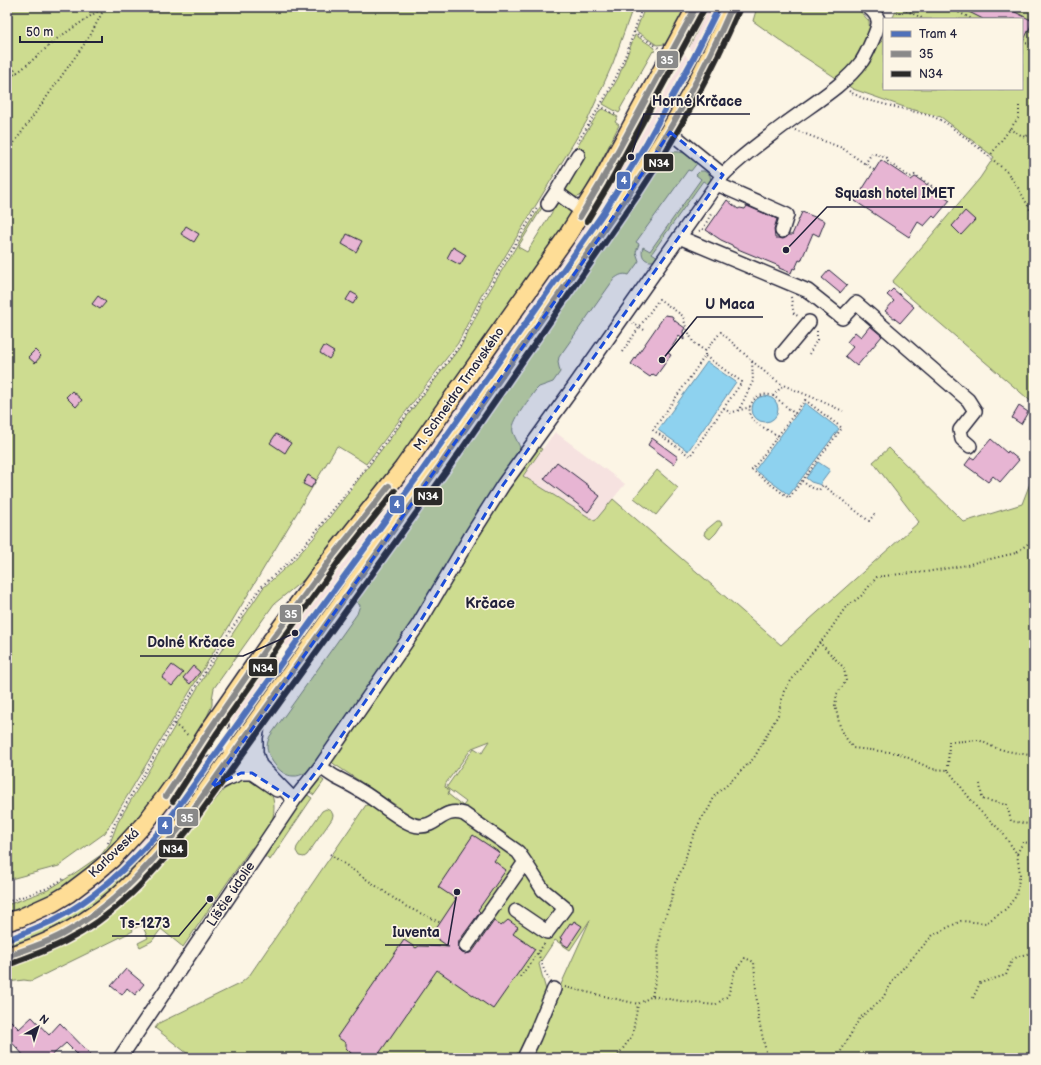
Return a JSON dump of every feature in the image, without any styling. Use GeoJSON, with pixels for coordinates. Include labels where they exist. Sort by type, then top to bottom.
{"type":"FeatureCollection","features":[{"type":"Feature","properties":{"kind":"main road","name":"M. Schneidra Trnavského"},"geometry":{"type":"LineString","coordinates":[[193,745],[221,713],[316,579],[403,468],[567,236],[601,182],[696,7]]}},
{"type":"Feature","properties":{"kind":"main road"},"geometry":{"type":"LineString","coordinates":[[7,956],[37,946],[60,936],[87,920],[114,900],[134,882],[159,855],[211,787],[230,748],[259,719],[443,461],[635,185],[670,132],[698,82],[732,7]]}},
{"type":"Feature","properties":{"kind":"main road","name":"Karloveská"},"geometry":{"type":"LineString","coordinates":[[7,922],[32,913],[58,900],[79,886],[112,859],[145,823],[165,797],[193,745]]}},
{"type":"Feature","properties":{"kind":"street"},"geometry":{"type":"LineString","coordinates":[[868,7],[875,13],[887,15]]}},
{"type":"Feature","properties":{"kind":"street","name":"Líščie údolie"},"geometry":{"type":"LineString","coordinates":[[120,1058],[294,800],[320,766],[418,625],[472,534],[504,485],[720,180],[742,157],[841,83],[862,60],[883,21]]}},
{"type":"Feature","properties":{"kind":"street"},"geometry":{"type":"LineString","coordinates":[[670,132],[720,180],[788,215],[782,231]]}},
{"type":"Feature","properties":{"kind":"street"},"geometry":{"type":"LineString","coordinates":[[543,205],[556,192],[576,151]]}},
{"type":"Feature","properties":{"kind":"street"},"geometry":{"type":"LineString","coordinates":[[556,192],[583,212]]}},
{"type":"Feature","properties":{"kind":"street"},"geometry":{"type":"LineString","coordinates":[[679,237],[808,292],[842,318],[856,303],[968,400],[975,411],[960,430],[962,439],[970,446]]}},
{"type":"Feature","properties":{"kind":"street"},"geometry":{"type":"LineString","coordinates":[[783,353],[809,322]]}},
{"type":"Feature","properties":{"kind":"street"},"geometry":{"type":"LineString","coordinates":[[221,713],[222,736],[237,761],[256,769],[270,786],[294,800]]}},
{"type":"Feature","properties":{"kind":"street"},"geometry":{"type":"LineString","coordinates":[[256,769],[256,738],[259,719]]}},
{"type":"Feature","properties":{"kind":"street"},"geometry":{"type":"LineString","coordinates":[[193,745],[230,748]]}},
{"type":"Feature","properties":{"kind":"street"},"geometry":{"type":"LineString","coordinates":[[320,766],[333,776],[360,790],[408,823],[417,826],[426,826],[450,812],[464,814],[518,852],[543,890],[565,908],[547,932],[516,911]]}},
{"type":"Feature","properties":{"kind":"street"},"geometry":{"type":"LineString","coordinates":[[211,787],[241,773],[256,769]]}},
{"type":"Feature","properties":{"kind":"street"},"geometry":{"type":"LineString","coordinates":[[466,946],[525,862]]}},
{"type":"Feature","properties":{"kind":"street"},"geometry":{"type":"LineString","coordinates":[[524,1058],[554,989]]}},
{"type":"Feature","properties":{"kind":"path"},"geometry":{"type":"LineString","coordinates":[[7,79],[17,73],[58,38],[104,7]]}},
{"type":"Feature","properties":{"kind":"path"},"geometry":{"type":"LineString","coordinates":[[7,157],[14,143],[90,36],[104,7]]}},
{"type":"Feature","properties":{"kind":"path"},"geometry":{"type":"LineString","coordinates":[[576,151],[618,72],[642,7]]}},
{"type":"Feature","properties":{"kind":"path"},"geometry":{"type":"LineString","coordinates":[[887,15],[898,7],[922,18]]}},
{"type":"Feature","properties":{"kind":"path"},"geometry":{"type":"LineString","coordinates":[[948,7],[970,18]]}},
{"type":"Feature","properties":{"kind":"path"},"geometry":{"type":"LineString","coordinates":[[1034,23],[1034,26]]}},
{"type":"Feature","properties":{"kind":"path"},"geometry":{"type":"LineString","coordinates":[[634,32],[655,46]]}},
{"type":"Feature","properties":{"kind":"path"},"geometry":{"type":"LineString","coordinates":[[1023,43],[1034,44]]}},
{"type":"Feature","properties":{"kind":"path"},"geometry":{"type":"LineString","coordinates":[[7,60],[17,73]]}},
{"type":"Feature","properties":{"kind":"path"},"geometry":{"type":"LineString","coordinates":[[841,83],[852,93],[867,100],[932,116],[946,123],[1008,172],[1034,217]]}},
{"type":"Feature","properties":{"kind":"path"},"geometry":{"type":"LineString","coordinates":[[600,106],[616,114]]}},
{"type":"Feature","properties":{"kind":"path"},"geometry":{"type":"LineString","coordinates":[[989,157],[1019,117],[1019,106]]}},
{"type":"Feature","properties":{"kind":"path"},"geometry":{"type":"LineString","coordinates":[[793,129],[842,148],[874,170]]}},
{"type":"Feature","properties":{"kind":"path"},"geometry":{"type":"LineString","coordinates":[[1009,129],[1025,137],[1028,135]]}},
{"type":"Feature","properties":{"kind":"path"},"geometry":{"type":"LineString","coordinates":[[865,164],[872,153],[887,158],[888,162],[910,178],[915,175],[947,196]]}},
{"type":"Feature","properties":{"kind":"path"},"geometry":{"type":"LineString","coordinates":[[104,848],[115,824],[226,637],[262,587],[292,559],[347,492],[460,344],[482,299],[543,205]]}},
{"type":"Feature","properties":{"kind":"path"},"geometry":{"type":"LineString","coordinates":[[622,352],[659,299],[683,316],[693,342],[705,351]]}},
{"type":"Feature","properties":{"kind":"path"},"geometry":{"type":"LineString","coordinates":[[623,317],[646,331]]}},
{"type":"Feature","properties":{"kind":"path"},"geometry":{"type":"LineString","coordinates":[[705,356],[742,382],[690,456],[653,430],[705,356],[705,351],[721,332],[772,378],[783,385],[843,411]]}},
{"type":"Feature","properties":{"kind":"path"},"geometry":{"type":"LineString","coordinates":[[739,410],[753,381],[752,361]]}},
{"type":"Feature","properties":{"kind":"path"},"geometry":{"type":"LineString","coordinates":[[773,396],[783,385]]}},
{"type":"Feature","properties":{"kind":"path"},"geometry":{"type":"LineString","coordinates":[[778,436],[754,421],[751,415],[750,405],[761,395],[773,396],[795,414]]}},
{"type":"Feature","properties":{"kind":"path"},"geometry":{"type":"LineString","coordinates":[[805,400],[842,428],[789,498],[752,470],[778,436],[805,400]]}},
{"type":"Feature","properties":{"kind":"path"},"geometry":{"type":"LineString","coordinates":[[724,408],[730,413],[750,407]]}},
{"type":"Feature","properties":{"kind":"path"},"geometry":{"type":"LineString","coordinates":[[802,481],[810,487],[819,490],[823,485],[869,521],[876,512]]}},
{"type":"Feature","properties":{"kind":"path"},"geometry":{"type":"LineString","coordinates":[[652,996],[656,977],[660,930],[670,904],[675,883],[683,867],[689,846],[700,821],[709,808],[715,795],[754,758],[778,715],[784,691],[845,608],[862,596],[877,577],[926,572],[967,565],[1016,553],[1034,539]]}},
{"type":"Feature","properties":{"kind":"path"},"geometry":{"type":"LineString","coordinates":[[820,642],[844,668],[846,681],[837,694],[835,705],[841,731],[853,748],[898,753],[932,769],[948,770]]}},
{"type":"Feature","properties":{"kind":"path"},"geometry":{"type":"LineString","coordinates":[[173,724],[193,745]]}},
{"type":"Feature","properties":{"kind":"path"},"geometry":{"type":"LineString","coordinates":[[837,1058],[860,1018],[882,999],[896,976],[933,934],[961,921],[986,923],[1006,909],[1016,896],[1020,874],[1017,854],[1002,832],[978,809],[948,770],[949,742],[979,740],[993,747],[1006,751],[1034,756]]}},
{"type":"Feature","properties":{"kind":"path"},"geometry":{"type":"LineString","coordinates":[[980,784],[982,799],[1007,805],[1011,821],[1034,825]]}},
{"type":"Feature","properties":{"kind":"path"},"geometry":{"type":"LineString","coordinates":[[1017,854],[1023,842],[1034,844]]}},
{"type":"Feature","properties":{"kind":"path"},"geometry":{"type":"LineString","coordinates":[[330,854],[405,906],[441,923]]}},
{"type":"Feature","properties":{"kind":"path"},"geometry":{"type":"LineString","coordinates":[[7,902],[48,888],[67,876]]}},
{"type":"Feature","properties":{"kind":"path"},"geometry":{"type":"LineString","coordinates":[[520,977],[545,943],[547,932]]}},
{"type":"Feature","properties":{"kind":"path"},"geometry":{"type":"LineString","coordinates":[[538,952],[544,970],[554,989],[562,987],[638,1004],[652,996],[715,1005],[728,996],[735,970],[744,958],[754,962],[758,1017],[767,1056],[771,1058]]}},
{"type":"Feature","properties":{"kind":"path"},"geometry":{"type":"LineString","coordinates":[[973,998],[980,983],[1006,975],[1012,960],[1019,956],[1034,952]]}},
{"type":"Feature","properties":{"kind":"path"},"geometry":{"type":"LineString","coordinates":[[616,1058],[632,1036],[638,1004]]}},
{"type":"Feature","properties":{"kind":"path"},"geometry":{"type":"LineString","coordinates":[[966,1058],[975,1055]]}},
{"type":"Feature","properties":{"kind":"highlighted area"},"geometry":{"type":"Polygon","coordinates":[[[670,132],[723,175],[503,485],[418,625],[320,767],[294,800],[252,773],[241,773],[211,787],[587,256],[670,132]]]}},
{"type":"Feature","properties":{"kind":"shaded area"},"geometry":{"type":"Polygon","coordinates":[[[709,7],[722,7],[697,58],[689,47],[709,7]]]}},
{"type":"Feature","properties":{"kind":"shaded area"},"geometry":{"type":"Polygon","coordinates":[[[685,54],[692,65],[616,200],[363,562],[359,560],[293,651],[284,644],[405,479],[600,202],[623,164],[625,164],[685,54]]]}},
{"type":"Feature","properties":{"kind":"shaded area"},"geometry":{"type":"Polygon","coordinates":[[[555,432],[625,484],[595,521],[523,476],[555,432]]]}},
{"type":"Feature","properties":{"kind":"shaded area"},"geometry":{"type":"Polygon","coordinates":[[[275,656],[286,663],[241,726],[239,727],[234,725],[232,721],[234,714],[253,684],[256,683],[275,656]]]}},
{"type":"Feature","properties":{"kind":"shaded area"},"geometry":{"type":"Polygon","coordinates":[[[213,755],[215,758],[214,763],[174,818],[163,836],[162,835],[127,873],[71,915],[46,928],[7,943],[7,929],[41,915],[198,764],[206,757],[213,755]]]}},
{"type":"Feature","properties":{"kind":"green space"},"geometry":{"type":"Polygon","coordinates":[[[7,7],[633,7],[613,63],[588,119],[481,296],[458,343],[366,464],[337,446],[105,833],[59,866],[7,880],[7,7]]]}},
{"type":"Feature","properties":{"kind":"green space"},"geometry":{"type":"Polygon","coordinates":[[[645,7],[688,7],[665,44],[657,45],[636,31],[645,7]]]}},
{"type":"Feature","properties":{"kind":"green space"},"geometry":{"type":"Polygon","coordinates":[[[704,7],[709,7],[689,47],[684,44],[704,7]]]}},
{"type":"Feature","properties":{"kind":"green space"},"geometry":{"type":"Polygon","coordinates":[[[757,7],[856,7],[869,21],[870,38],[881,43],[883,38],[883,90],[1023,90],[1023,18],[892,18],[898,7],[1034,7],[1034,404],[892,282],[980,178],[994,157],[941,117],[907,108],[853,89],[753,21],[757,7]]]}},
{"type":"Feature","properties":{"kind":"green space"},"geometry":{"type":"Polygon","coordinates":[[[635,35],[655,48],[619,113],[603,104],[618,78],[635,35]]]}},
{"type":"Feature","properties":{"kind":"green space"},"geometry":{"type":"Polygon","coordinates":[[[603,109],[618,117],[615,122],[619,125],[585,190],[580,196],[572,197],[567,194],[563,188],[578,149],[518,247],[527,252],[554,209],[550,206],[554,202],[557,202],[569,209],[571,211],[570,217],[405,453],[307,577],[274,604],[214,688],[212,705],[206,719],[177,768],[152,802],[116,846],[83,874],[43,900],[7,915],[7,905],[48,890],[101,855],[110,843],[118,822],[207,672],[263,588],[293,561],[313,539],[461,346],[484,300],[600,110],[603,109]]]}},
{"type":"Feature","properties":{"kind":"green space"},"geometry":{"type":"Polygon","coordinates":[[[671,152],[686,154],[698,162],[691,171],[688,170],[636,242],[639,244],[636,252],[639,261],[629,275],[621,275],[614,279],[559,357],[558,362],[560,372],[553,382],[539,387],[517,417],[514,423],[513,432],[521,450],[420,612],[315,765],[305,773],[296,776],[284,773],[276,766],[268,753],[267,745],[270,736],[357,614],[360,605],[357,603],[393,543],[664,157],[671,152]]]}},
{"type":"Feature","properties":{"kind":"green space"},"geometry":{"type":"Polygon","coordinates":[[[620,162],[623,164],[580,231],[620,162]]]}},
{"type":"Feature","properties":{"kind":"green space"},"geometry":{"type":"Polygon","coordinates":[[[700,171],[704,171],[710,175],[711,182],[709,185],[703,181],[652,253],[658,257],[653,261],[645,259],[642,255],[643,247],[650,251],[701,179],[696,175],[700,171]]]}},
{"type":"Feature","properties":{"kind":"green space"},"geometry":{"type":"Polygon","coordinates":[[[538,447],[542,449],[523,476],[595,521],[613,499],[781,645],[919,522],[873,462],[889,448],[964,522],[1022,504],[1034,473],[1034,1058],[528,1058],[590,920],[570,950],[555,940],[539,964],[547,994],[533,1028],[529,1031],[516,1058],[193,1058],[155,1028],[159,1023],[241,983],[249,976],[366,805],[374,808],[404,827],[418,832],[425,832],[433,829],[454,817],[463,807],[455,805],[448,806],[425,818],[412,816],[334,764],[332,762],[332,758],[509,486],[538,447]],[[490,741],[472,748],[446,783],[446,788],[474,748],[482,753],[490,741]],[[447,788],[449,791],[448,794],[463,806],[466,802],[447,788]]]}},
{"type":"Feature","properties":{"kind":"green space"},"geometry":{"type":"Polygon","coordinates":[[[657,470],[678,488],[656,515],[634,498],[657,470]]]}},
{"type":"Feature","properties":{"kind":"green space"},"geometry":{"type":"Polygon","coordinates":[[[405,479],[350,553],[346,550],[405,479]]]}},
{"type":"Feature","properties":{"kind":"green space"},"geometry":{"type":"Polygon","coordinates":[[[717,521],[720,521],[722,524],[710,539],[704,535],[705,531],[717,521]]]}},
{"type":"Feature","properties":{"kind":"green space"},"geometry":{"type":"Polygon","coordinates":[[[271,653],[275,656],[256,683],[253,684],[271,653]]]}},
{"type":"Feature","properties":{"kind":"green space"},"geometry":{"type":"Polygon","coordinates":[[[286,663],[289,666],[241,726],[286,663]]]}},
{"type":"Feature","properties":{"kind":"green space"},"geometry":{"type":"Polygon","coordinates":[[[251,778],[267,788],[273,798],[274,813],[272,822],[259,844],[255,849],[251,848],[183,947],[161,929],[152,941],[140,947],[138,943],[148,938],[142,925],[132,929],[133,931],[31,981],[24,980],[7,982],[7,963],[132,894],[167,859],[225,788],[237,781],[251,778]]]}},
{"type":"Feature","properties":{"kind":"green space"},"geometry":{"type":"Polygon","coordinates":[[[317,778],[324,781],[314,795],[308,791],[317,778]]]}},
{"type":"Feature","properties":{"kind":"green space"},"geometry":{"type":"Polygon","coordinates":[[[306,794],[312,798],[270,860],[264,856],[306,794]]]}},
{"type":"Feature","properties":{"kind":"green space"},"geometry":{"type":"Polygon","coordinates":[[[326,809],[331,811],[333,815],[332,819],[307,855],[304,857],[299,856],[296,851],[297,847],[322,811],[326,809]]]}},
{"type":"Feature","properties":{"kind":"green space"},"geometry":{"type":"Polygon","coordinates":[[[162,835],[163,836],[147,858],[93,908],[49,933],[7,948],[7,943],[53,924],[92,900],[128,871],[162,835]]]}},
{"type":"Feature","properties":{"kind":"water"},"geometry":{"type":"Polygon","coordinates":[[[707,362],[736,382],[688,451],[658,430],[707,362]]]}},
{"type":"Feature","properties":{"kind":"water"},"geometry":{"type":"Polygon","coordinates":[[[765,396],[774,400],[778,409],[774,418],[765,422],[756,418],[752,409],[756,400],[765,396]]]}},
{"type":"Feature","properties":{"kind":"water"},"geometry":{"type":"Polygon","coordinates":[[[805,403],[839,429],[789,495],[755,470],[805,403]]]}},
{"type":"Feature","properties":{"kind":"water"},"geometry":{"type":"Polygon","coordinates":[[[818,462],[830,470],[821,482],[821,485],[811,482],[806,478],[818,462]]]}},
{"type":"Feature","properties":{"kind":"building"},"geometry":{"type":"Polygon","coordinates":[[[959,7],[1005,7],[1033,21],[1023,42],[1023,18],[981,18],[959,7]]]}},
{"type":"Feature","properties":{"kind":"building"},"geometry":{"type":"Polygon","coordinates":[[[881,160],[911,180],[915,177],[917,178],[950,200],[935,218],[933,216],[924,226],[918,222],[909,237],[855,201],[881,160]]]}},
{"type":"Feature","properties":{"kind":"building"},"geometry":{"type":"Polygon","coordinates":[[[727,200],[738,209],[745,209],[747,206],[777,219],[774,229],[775,238],[783,239],[789,235],[792,235],[802,212],[825,221],[819,236],[813,233],[801,261],[799,260],[795,269],[793,268],[791,273],[779,268],[779,266],[733,247],[706,230],[727,200]]]}},
{"type":"Feature","properties":{"kind":"building"},"geometry":{"type":"Polygon","coordinates":[[[965,211],[975,220],[961,235],[952,226],[965,211]]]}},
{"type":"Feature","properties":{"kind":"building"},"geometry":{"type":"Polygon","coordinates":[[[186,226],[199,234],[194,242],[181,234],[186,226]]]}},
{"type":"Feature","properties":{"kind":"building"},"geometry":{"type":"Polygon","coordinates":[[[347,234],[362,241],[356,252],[342,244],[347,234]]]}},
{"type":"Feature","properties":{"kind":"building"},"geometry":{"type":"Polygon","coordinates":[[[453,247],[466,255],[460,265],[447,258],[453,247]]]}},
{"type":"Feature","properties":{"kind":"building"},"geometry":{"type":"Polygon","coordinates":[[[829,270],[847,285],[840,293],[822,278],[829,270]]]}},
{"type":"Feature","properties":{"kind":"building"},"geometry":{"type":"Polygon","coordinates":[[[893,289],[914,307],[900,323],[885,311],[894,301],[887,295],[893,289]]]}},
{"type":"Feature","properties":{"kind":"building"},"geometry":{"type":"Polygon","coordinates":[[[351,292],[358,296],[353,304],[346,300],[351,292]]]}},
{"type":"Feature","properties":{"kind":"building"},"geometry":{"type":"Polygon","coordinates":[[[98,296],[106,302],[100,309],[92,304],[98,296]]]}},
{"type":"Feature","properties":{"kind":"building"},"geometry":{"type":"Polygon","coordinates":[[[665,315],[672,316],[675,321],[685,328],[683,331],[684,340],[679,336],[668,353],[671,355],[656,376],[653,374],[650,377],[631,364],[665,315]]]}},
{"type":"Feature","properties":{"kind":"building"},"geometry":{"type":"Polygon","coordinates":[[[870,326],[882,336],[857,366],[845,356],[853,347],[847,342],[855,332],[861,337],[870,326]]]}},
{"type":"Feature","properties":{"kind":"building"},"geometry":{"type":"Polygon","coordinates":[[[324,346],[334,352],[329,359],[320,353],[324,346]]]}},
{"type":"Feature","properties":{"kind":"building"},"geometry":{"type":"Polygon","coordinates":[[[35,350],[41,356],[35,363],[28,357],[35,350]]]}},
{"type":"Feature","properties":{"kind":"building"},"geometry":{"type":"Polygon","coordinates":[[[72,391],[82,400],[76,407],[66,397],[72,391]]]}},
{"type":"Feature","properties":{"kind":"building"},"geometry":{"type":"Polygon","coordinates":[[[1019,406],[1028,412],[1021,424],[1012,418],[1019,406]]]}},
{"type":"Feature","properties":{"kind":"building"},"geometry":{"type":"Polygon","coordinates":[[[276,434],[291,443],[285,453],[270,443],[276,434]]]}},
{"type":"Feature","properties":{"kind":"building"},"geometry":{"type":"Polygon","coordinates":[[[652,438],[678,457],[674,464],[648,445],[652,438]]]}},
{"type":"Feature","properties":{"kind":"building"},"geometry":{"type":"Polygon","coordinates":[[[991,439],[1007,453],[1008,451],[1019,460],[1000,482],[993,476],[988,482],[965,465],[971,457],[974,459],[991,439]]]}},
{"type":"Feature","properties":{"kind":"building"},"geometry":{"type":"Polygon","coordinates":[[[557,462],[600,496],[588,512],[544,479],[557,462]]]}},
{"type":"Feature","properties":{"kind":"building"},"geometry":{"type":"Polygon","coordinates":[[[308,475],[316,480],[311,488],[303,484],[308,475]]]}},
{"type":"Feature","properties":{"kind":"building"},"geometry":{"type":"Polygon","coordinates":[[[172,665],[183,673],[172,686],[162,678],[172,665]]]}},
{"type":"Feature","properties":{"kind":"building"},"geometry":{"type":"Polygon","coordinates":[[[193,666],[200,672],[190,684],[183,678],[193,666]]]}},
{"type":"Feature","properties":{"kind":"building"},"geometry":{"type":"Polygon","coordinates":[[[473,835],[500,853],[494,861],[506,870],[478,910],[480,912],[459,941],[459,950],[465,954],[470,953],[494,921],[501,926],[508,920],[518,927],[513,934],[535,949],[493,1009],[437,970],[376,1058],[349,1058],[352,1054],[346,1048],[346,1043],[337,1037],[404,940],[416,948],[419,946],[449,947],[432,935],[456,899],[438,887],[473,835]]]}},
{"type":"Feature","properties":{"kind":"building"},"geometry":{"type":"Polygon","coordinates":[[[574,921],[582,926],[568,947],[560,942],[562,939],[560,938],[570,923],[572,924],[574,921]]]}},
{"type":"Feature","properties":{"kind":"building"},"geometry":{"type":"Polygon","coordinates":[[[126,969],[144,984],[135,995],[127,988],[122,995],[111,986],[126,969]]]}},
{"type":"Feature","properties":{"kind":"building"},"geometry":{"type":"Polygon","coordinates":[[[7,1017],[19,1029],[32,1017],[49,1035],[60,1023],[94,1058],[81,1058],[66,1043],[49,1058],[26,1058],[7,1037],[7,1017]]]}},
{"type":"Feature","properties":{"kind":"tram line","name":"4"},"geometry":{"type":"LineString","coordinates":[[7,940],[52,921],[84,902],[127,866],[165,825],[421,472],[604,212],[647,142],[693,59],[719,7]]}},
{"type":"Feature","properties":{"kind":"transit line","name":"35"},"geometry":{"type":"LineString","coordinates":[[580,217],[601,182],[696,7]]}},
{"type":"Feature","properties":{"kind":"transit line","name":"35"},"geometry":{"type":"LineString","coordinates":[[7,956],[55,938],[79,925],[96,913],[142,872],[182,825],[443,461],[631,191],[686,101],[710,55],[732,7]]}},
{"type":"Feature","properties":{"kind":"transit line","name":"N34"},"geometry":{"type":"LineString","coordinates":[[10,964],[64,942],[83,932],[100,920],[147,878],[188,830],[450,466],[638,195],[693,105],[739,10]]}},
{"type":"Feature","properties":{"kind":"transit line","name":"N34"},"geometry":{"type":"LineString","coordinates":[[587,221],[608,186],[703,11]]}},
{"type":"Feature","properties":{"kind":"transit line","name":"35"},"geometry":{"type":"LineString","coordinates":[[166,796],[271,641],[333,556],[389,486]]}},
{"type":"Feature","properties":{"kind":"transit line","name":"N34"},"geometry":{"type":"LineString","coordinates":[[173,801],[217,733],[278,646],[339,561],[395,491]]}},
{"type":"Feature","properties":{"kind":"place","name":"Horné Krčace"},"geometry":{"type":"Point","coordinates":[631,157]}},
{"type":"Feature","properties":{"kind":"place","name":"Squash hotel IMET"},"geometry":{"type":"Point","coordinates":[786,250]}},
{"type":"Feature","properties":{"kind":"place","name":"U Maca"},"geometry":{"type":"Point","coordinates":[662,360]}},
{"type":"Feature","properties":{"kind":"place","name":"Dolné Krčace"},"geometry":{"type":"Point","coordinates":[295,633]}},
{"type":"Feature","properties":{"kind":"place","name":"Iuventa"},"geometry":{"type":"Point","coordinates":[457,892]}},
{"type":"Feature","properties":{"kind":"place","name":"Ts-1273"},"geometry":{"type":"Point","coordinates":[210,899]}},
{"type":"Feature","properties":{"kind":"district","name":"Krčace"},"geometry":{"type":"Point","coordinates":[490,603]}}]}
